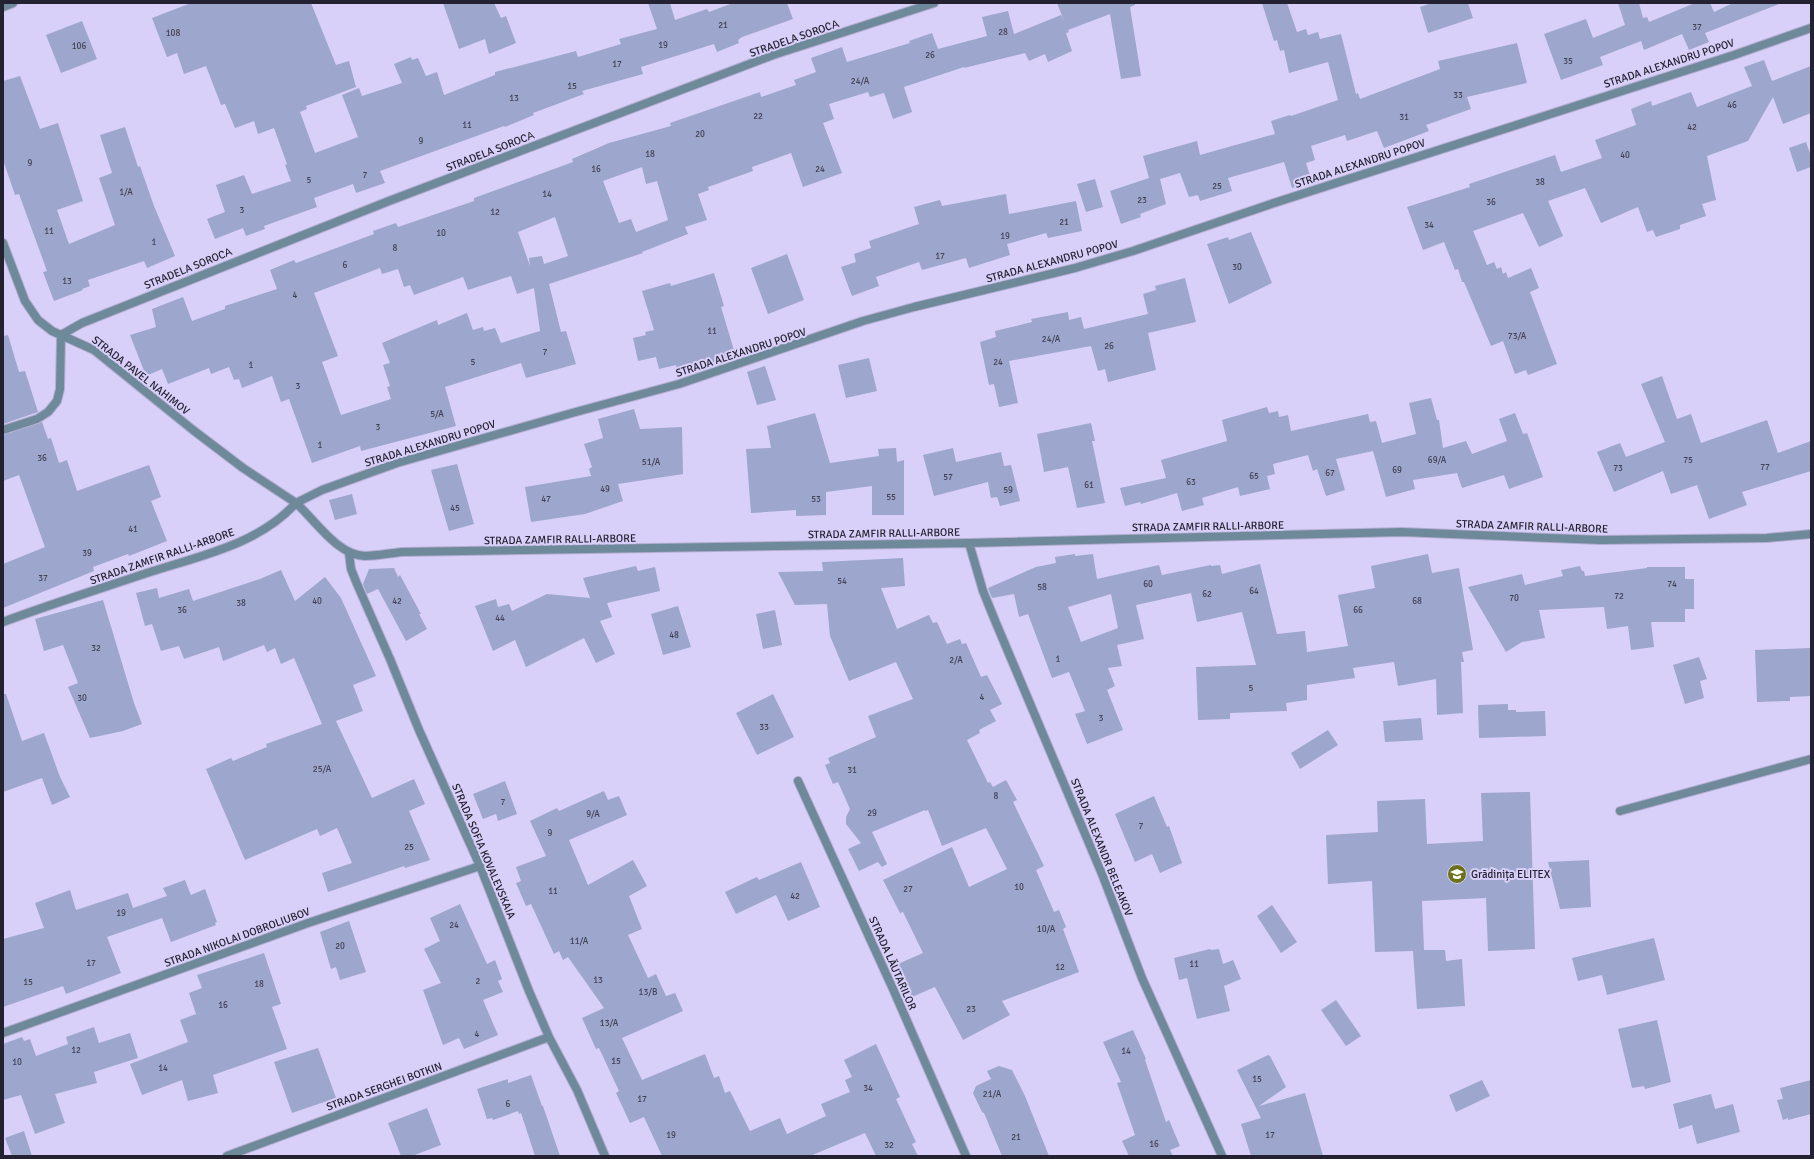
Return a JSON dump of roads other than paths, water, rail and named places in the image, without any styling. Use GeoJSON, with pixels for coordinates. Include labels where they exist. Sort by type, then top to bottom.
{"type":"FeatureCollection","features":[{"type":"Feature","properties":{"kind":"street"},"geometry":{"type":"LineString","coordinates":[[3,7],[13,3]]}},
{"type":"Feature","properties":{"kind":"street","name":"STRADELA SOROCА"},"geometry":{"type":"LineString","coordinates":[[61,335],[82,323],[127,304],[389,201],[773,55],[934,3]]}},
{"type":"Feature","properties":{"kind":"street","name":"STRADA ALEXANDRU POPOV"},"geometry":{"type":"LineString","coordinates":[[296,503],[322,490],[397,463],[679,384],[863,321],[914,306],[1055,274],[1133,251],[1306,192],[1734,55],[1811,28]]}},
{"type":"Feature","properties":{"kind":"street","name":"STRADA PAVEL NAHIMOV"},"geometry":{"type":"LineString","coordinates":[[3,243],[18,284],[31,311],[44,326],[61,335],[76,340],[94,350],[193,430],[243,468],[296,503]]}},
{"type":"Feature","properties":{"kind":"street"},"geometry":{"type":"LineString","coordinates":[[3,430],[37,419],[48,412],[57,401],[60,389],[61,335]]}},
{"type":"Feature","properties":{"kind":"street","name":"STRADA ZAMFIR RALLI-ARBORE"},"geometry":{"type":"LineString","coordinates":[[3,622],[44,607],[232,546],[283,517],[296,503],[339,546],[350,553],[365,556],[402,552],[969,542],[1402,532],[1601,540],[1767,538],[1811,534]]}},
{"type":"Feature","properties":{"kind":"street","name":"STRADA ALEXANDR BELEAKOV"},"geometry":{"type":"LineString","coordinates":[[969,542],[983,591],[996,624],[1102,874],[1142,978],[1222,1156]]}},
{"type":"Feature","properties":{"kind":"street","name":"STRADA SOFIA KOVALEVSKAIA"},"geometry":{"type":"LineString","coordinates":[[350,553],[351,569],[357,584],[419,730],[480,866],[521,973],[549,1037],[576,1090],[605,1156]]}},
{"type":"Feature","properties":{"kind":"street"},"geometry":{"type":"LineString","coordinates":[[1620,811],[1742,776],[1811,759]]}},
{"type":"Feature","properties":{"kind":"street","name":"STRADA LĂUTARILOR"},"geometry":{"type":"LineString","coordinates":[[798,781],[966,1156]]}},
{"type":"Feature","properties":{"kind":"street","name":"STRADA NIKOLAI DOBROLIUBOV"},"geometry":{"type":"LineString","coordinates":[[3,1033],[308,923],[480,866]]}},
{"type":"Feature","properties":{"kind":"street","name":"STRADA SERGHEI BOTKIN"},"geometry":{"type":"LineString","coordinates":[[227,1156],[549,1037]]}},
{"type":"Feature","properties":{"kind":"place","name":"Grădinița ELITEX"},"geometry":{"type":"Point","coordinates":[1457,874]}}]}
